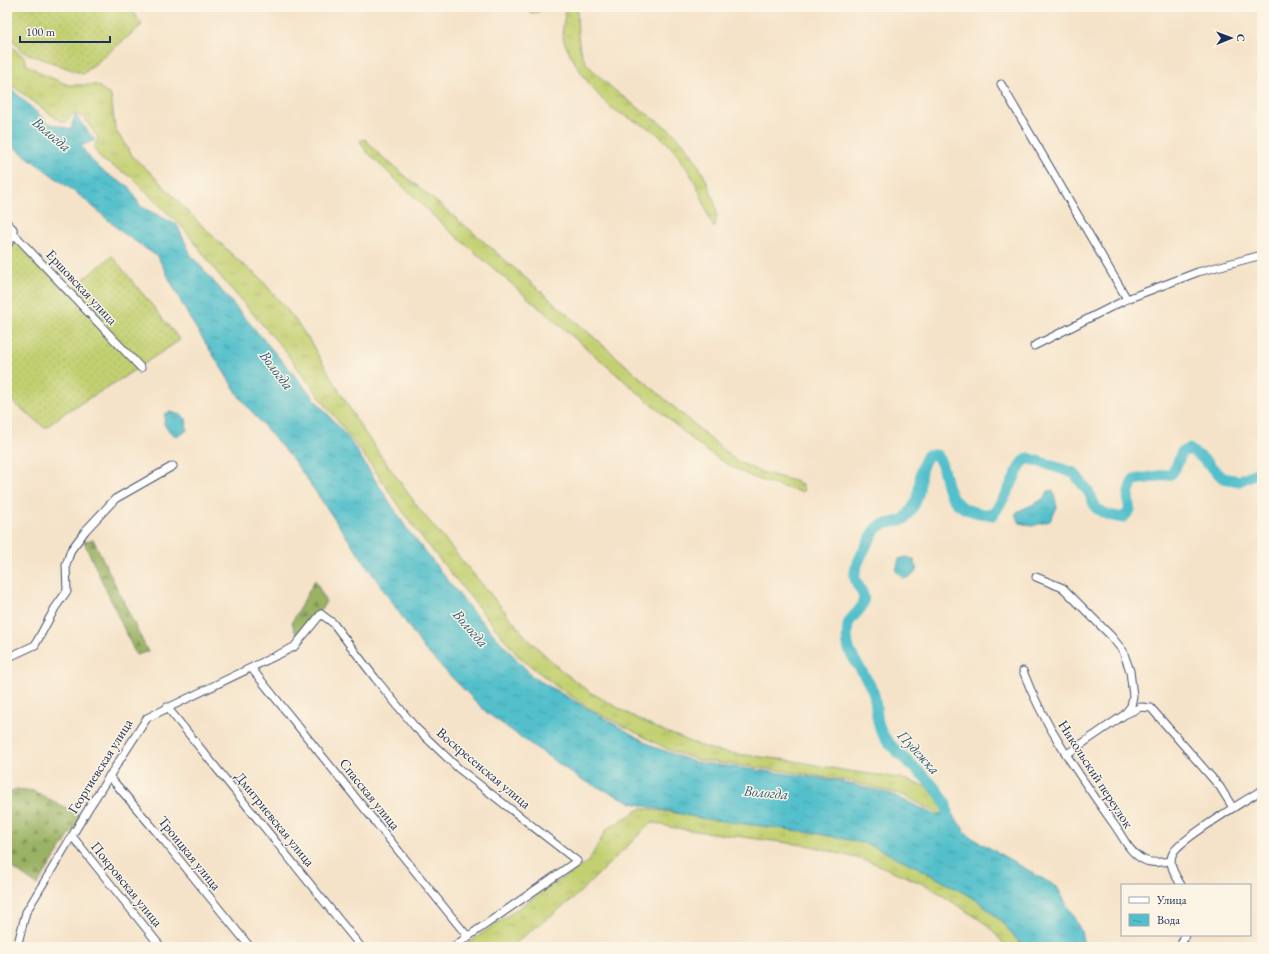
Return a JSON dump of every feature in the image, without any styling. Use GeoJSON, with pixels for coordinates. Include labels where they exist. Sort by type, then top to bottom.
{"type":"FeatureCollection","features":[{"type":"Feature","properties":{"kind":"street"},"geometry":{"type":"LineString","coordinates":[[1001,84],[1127,299]]}},
{"type":"Feature","properties":{"kind":"street","name":"Ершовская улица"},"geometry":{"type":"LineString","coordinates":[[7,223],[13,229],[14,234],[141,368]]}},
{"type":"Feature","properties":{"kind":"street"},"geometry":{"type":"LineString","coordinates":[[7,246],[14,234]]}},
{"type":"Feature","properties":{"kind":"street"},"geometry":{"type":"LineString","coordinates":[[1034,346],[1127,299],[1198,272],[1262,255]]}},
{"type":"Feature","properties":{"kind":"street"},"geometry":{"type":"LineString","coordinates":[[7,658],[36,645],[54,608],[67,591],[66,565],[71,550],[86,530],[115,499],[173,466]]}},
{"type":"Feature","properties":{"kind":"street"},"geometry":{"type":"LineString","coordinates":[[1036,577],[1063,588],[1111,636],[1123,651],[1130,671],[1133,696],[1131,706],[1124,715]]}},
{"type":"Feature","properties":{"kind":"street","name":"Георгиевская улица"},"geometry":{"type":"LineString","coordinates":[[18,947],[26,912],[141,724],[147,718],[167,707],[294,648],[321,614]]}},
{"type":"Feature","properties":{"kind":"street","name":"Воскресенская улица"},"geometry":{"type":"LineString","coordinates":[[321,614],[334,624],[375,678],[416,727],[458,768],[577,861],[468,937]]}},
{"type":"Feature","properties":{"kind":"street","name":"Спасская улица"},"geometry":{"type":"LineString","coordinates":[[252,668],[468,937]]}},
{"type":"Feature","properties":{"kind":"street","name":"Никольский переулок"},"geometry":{"type":"LineString","coordinates":[[1023,671],[1045,720],[1086,786],[1114,823],[1127,846],[1143,860],[1148,862],[1171,861]]}},
{"type":"Feature","properties":{"kind":"street","name":"Дмитриевская улица"},"geometry":{"type":"LineString","coordinates":[[167,707],[362,947]]}},
{"type":"Feature","properties":{"kind":"street"},"geometry":{"type":"LineString","coordinates":[[1067,754],[1124,715],[1141,707],[1151,708],[1220,787],[1233,808]]}},
{"type":"Feature","properties":{"kind":"street","name":"Троицкая улица"},"geometry":{"type":"LineString","coordinates":[[109,776],[165,842],[250,947]]}},
{"type":"Feature","properties":{"kind":"street"},"geometry":{"type":"LineString","coordinates":[[1180,884],[1173,869],[1171,861],[1173,852],[1181,844],[1262,790]]}},
{"type":"Feature","properties":{"kind":"street","name":"Покровская улица"},"geometry":{"type":"LineString","coordinates":[[72,836],[161,947]]}},
{"type":"Feature","properties":{"kind":"street"},"geometry":{"type":"LineString","coordinates":[[1180,947],[1185,936]]}},
{"type":"Feature","properties":{"kind":"street"},"geometry":{"type":"LineString","coordinates":[[453,947],[468,937]]}},
{"type":"Feature","properties":{"kind":"green space"},"geometry":{"type":"Polygon","coordinates":[[[7,7],[129,7],[142,25],[83,74],[21,51],[7,32],[7,7]]]}},
{"type":"Feature","properties":{"kind":"green space"},"geometry":{"type":"Polygon","coordinates":[[[521,7],[537,7],[539,12],[531,13],[521,7]]]}},
{"type":"Feature","properties":{"kind":"green space"},"geometry":{"type":"Polygon","coordinates":[[[566,7],[577,7],[580,48],[587,64],[621,95],[675,134],[693,156],[702,172],[715,204],[717,219],[714,228],[693,179],[682,161],[669,145],[644,125],[609,106],[593,88],[577,66],[563,37],[566,7]]]}},
{"type":"Feature","properties":{"kind":"green space"},"geometry":{"type":"Polygon","coordinates":[[[7,43],[24,57],[26,64],[42,74],[68,85],[97,85],[111,96],[115,129],[134,158],[150,172],[189,213],[240,262],[261,279],[293,317],[308,338],[362,429],[420,510],[527,638],[561,670],[590,692],[627,713],[656,728],[704,747],[721,752],[795,761],[848,771],[900,778],[925,786],[944,805],[944,813],[939,814],[903,795],[849,781],[697,760],[669,750],[589,708],[557,687],[518,656],[415,529],[371,465],[281,346],[219,275],[186,231],[131,177],[101,159],[94,148],[98,138],[84,118],[73,113],[67,122],[60,121],[7,82],[7,43]]]}},
{"type":"Feature","properties":{"kind":"green space"},"geometry":{"type":"Polygon","coordinates":[[[365,139],[379,154],[475,234],[735,460],[758,471],[798,482],[802,485],[804,490],[802,492],[787,488],[748,475],[725,463],[700,446],[443,225],[365,150],[360,141],[365,139]]]}},
{"type":"Feature","properties":{"kind":"green space"},"geometry":{"type":"Polygon","coordinates":[[[17,241],[68,292],[112,256],[180,340],[121,379],[66,412],[45,428],[7,397],[7,249],[17,241]]]}},
{"type":"Feature","properties":{"kind":"green space"},"geometry":{"type":"Polygon","coordinates":[[[93,539],[148,652],[136,655],[84,542],[93,539]]]}},
{"type":"Feature","properties":{"kind":"green space"},"geometry":{"type":"Polygon","coordinates":[[[315,580],[326,602],[301,639],[295,632],[292,622],[315,580]]]}},
{"type":"Feature","properties":{"kind":"green space"},"geometry":{"type":"Polygon","coordinates":[[[16,789],[34,791],[82,816],[37,885],[7,864],[7,794],[16,789]]]}},
{"type":"Feature","properties":{"kind":"green space"},"geometry":{"type":"Polygon","coordinates":[[[642,808],[815,833],[868,843],[919,868],[980,902],[1003,923],[1023,947],[1007,947],[986,924],[928,886],[871,862],[811,846],[674,828],[652,822],[574,898],[510,947],[463,947],[546,889],[588,862],[607,829],[642,808]]]}},
{"type":"Feature","properties":{"kind":"water","name":"Вологда"},"geometry":{"type":"Polygon","coordinates":[[[7,85],[48,123],[71,129],[75,115],[95,140],[81,146],[96,165],[114,179],[129,186],[140,206],[177,225],[191,255],[349,439],[407,529],[473,612],[533,677],[654,747],[694,762],[835,780],[891,794],[936,815],[952,814],[969,836],[1057,887],[1081,931],[1084,947],[1023,947],[1003,923],[980,902],[919,868],[868,844],[815,833],[699,818],[633,803],[580,779],[487,713],[425,650],[295,462],[241,399],[189,317],[158,257],[122,232],[83,198],[7,142],[7,85]]]}},
{"type":"Feature","properties":{"kind":"water"},"geometry":{"type":"Polygon","coordinates":[[[170,412],[181,415],[186,419],[187,430],[180,435],[174,435],[171,433],[164,424],[165,414],[170,412]]]}},
{"type":"Feature","properties":{"kind":"water"},"geometry":{"type":"Polygon","coordinates":[[[1053,490],[1057,507],[1050,521],[1032,526],[1020,523],[1015,514],[1038,502],[1046,496],[1048,491],[1053,490]]]}},
{"type":"Feature","properties":{"kind":"water"},"geometry":{"type":"Polygon","coordinates":[[[907,557],[914,560],[917,569],[914,574],[904,579],[896,571],[899,559],[907,557]]]}},
{"type":"Feature","properties":{"kind":"waterway","name":"Пудежка"},"geometry":{"type":"LineString","coordinates":[[946,829],[947,808],[941,796],[935,788],[891,746],[881,731],[877,719],[872,689],[848,647],[847,637],[849,622],[862,606],[864,599],[855,578],[856,567],[859,560],[876,528],[881,525],[903,520],[911,510],[919,492],[922,468],[928,455],[937,455],[943,467],[950,493],[959,505],[971,511],[993,515],[1008,491],[1021,464],[1028,458],[1074,473],[1088,491],[1096,508],[1108,515],[1123,518],[1130,510],[1129,494],[1130,487],[1134,480],[1171,474],[1176,467],[1182,452],[1189,449],[1201,457],[1223,478],[1239,481],[1262,470]]}}]}
